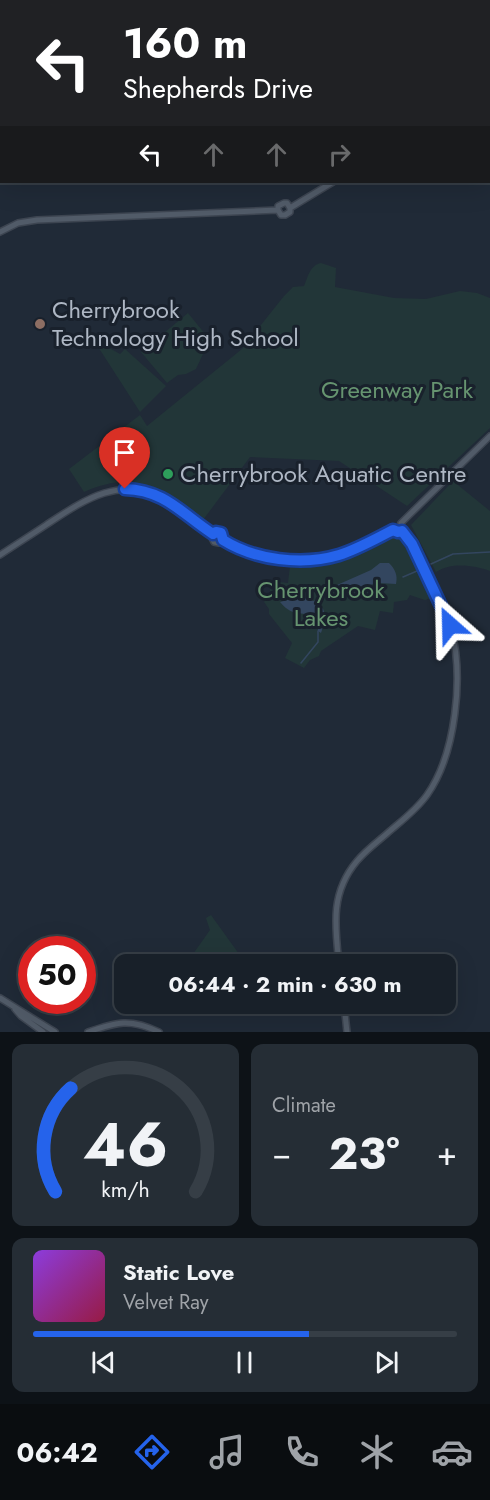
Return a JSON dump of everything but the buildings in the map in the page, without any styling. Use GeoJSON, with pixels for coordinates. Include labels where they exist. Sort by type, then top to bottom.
{"type":"FeatureCollection","features":[{"type":"Feature","properties":{"kind":"main road"},"geometry":{"type":"LineString","coordinates":[[0,232],[18,224],[37,220],[278,210],[281,215],[285,215],[290,212],[290,208],[331,183]]}},
{"type":"Feature","properties":{"kind":"main road"},"geometry":{"type":"LineString","coordinates":[[393,530],[394,523],[401,523],[490,436]]}},
{"type":"Feature","properties":{"kind":"main road"},"geometry":{"type":"LineString","coordinates":[[0,555],[84,501],[112,490],[134,489],[158,495],[213,534],[221,533],[223,540],[254,554],[282,559],[308,560],[335,556],[393,530],[402,531]]}},
{"type":"Feature","properties":{"kind":"main road"},"geometry":{"type":"LineString","coordinates":[[338,954],[335,914],[346,877],[366,852],[416,808],[426,796],[441,770],[451,736],[458,681],[452,633],[448,618],[412,544],[402,531],[401,523]]}},
{"type":"Feature","properties":{"kind":"main road"},"geometry":{"type":"LineString","coordinates":[[0,998],[55,1032]]}},
{"type":"Feature","properties":{"kind":"main road"},"geometry":{"type":"LineString","coordinates":[[14,1008],[43,1032]]}},
{"type":"Feature","properties":{"kind":"main road"},"geometry":{"type":"LineString","coordinates":[[345,1014],[347,1032]]}},
{"type":"Feature","properties":{"kind":"main road"},"geometry":{"type":"LineString","coordinates":[[91,1032],[105,1025],[124,1022],[140,1024],[159,1032]]}},
{"type":"Feature","properties":{"kind":"green space","name":"Greenway Park"},"geometry":{"type":"Polygon","coordinates":[[[321,263],[336,268],[335,287],[394,298],[426,299],[460,291],[477,293],[490,298],[490,428],[407,506],[339,461],[250,457],[203,520],[175,499],[148,486],[119,482],[84,492],[69,469],[140,415],[147,426],[242,349],[284,296],[293,287],[304,286],[312,269],[321,263]]]}},
{"type":"Feature","properties":{"kind":"green space"},"geometry":{"type":"Polygon","coordinates":[[[188,313],[214,345],[203,354],[196,369],[178,375],[167,383],[141,352],[188,313]]]}},
{"type":"Feature","properties":{"kind":"green space"},"geometry":{"type":"Polygon","coordinates":[[[93,339],[120,354],[125,349],[166,386],[140,412],[93,339]]]}},
{"type":"Feature","properties":{"kind":"green space"},"geometry":{"type":"Polygon","coordinates":[[[453,481],[490,511],[490,571],[463,566],[449,567],[436,572],[411,525],[453,481]]]}},
{"type":"Feature","properties":{"kind":"green space","name":"Cherrybrook Lakes"},"geometry":{"type":"Polygon","coordinates":[[[394,537],[399,537],[411,556],[431,598],[425,600],[410,595],[407,600],[394,602],[393,613],[380,611],[375,630],[358,626],[321,651],[319,656],[310,660],[304,668],[285,658],[292,643],[269,614],[269,609],[264,602],[270,594],[270,581],[288,583],[290,566],[319,565],[345,560],[394,537]]]}},
{"type":"Feature","properties":{"kind":"green space"},"geometry":{"type":"Polygon","coordinates":[[[211,915],[239,954],[193,954],[210,930],[206,918],[211,915]]]}},
{"type":"Feature","properties":{"kind":"water"},"geometry":{"type":"Polygon","coordinates":[[[380,563],[389,563],[393,568],[396,584],[379,583],[346,590],[335,588],[371,570],[380,563]]]}},
{"type":"Feature","properties":{"kind":"water"},"geometry":{"type":"Polygon","coordinates":[[[298,597],[307,598],[322,608],[325,618],[321,633],[318,631],[317,620],[290,611],[280,602],[298,597]]]}},
{"type":"Feature","properties":{"kind":"waterway"},"geometry":{"type":"LineString","coordinates":[[431,564],[453,554],[490,552]]}},
{"type":"Feature","properties":{"kind":"waterway"},"geometry":{"type":"LineString","coordinates":[[403,577],[417,571]]}},
{"type":"Feature","properties":{"kind":"waterway"},"geometry":{"type":"LineString","coordinates":[[315,601],[335,588]]}},
{"type":"Feature","properties":{"kind":"waterway"},"geometry":{"type":"LineString","coordinates":[[301,663],[318,642],[318,631]]}},
{"type":"Feature","properties":{"kind":"place","name":"Cherrybrook Technology High School"},"geometry":{"type":"Point","coordinates":[40,324]}},
{"type":"Feature","properties":{"kind":"place","name":"Cherrybrook Aquatic Centre"},"geometry":{"type":"Point","coordinates":[168,474]}},
{"type":"Feature","properties":{"kind":"route"},"geometry":{"type":"LineString","coordinates":[[125,489],[150,492],[166,499],[202,527],[213,534],[221,533],[223,540],[242,550],[282,559],[308,560],[335,556],[366,545],[393,530],[402,531],[412,544],[450,625]]}}]}
